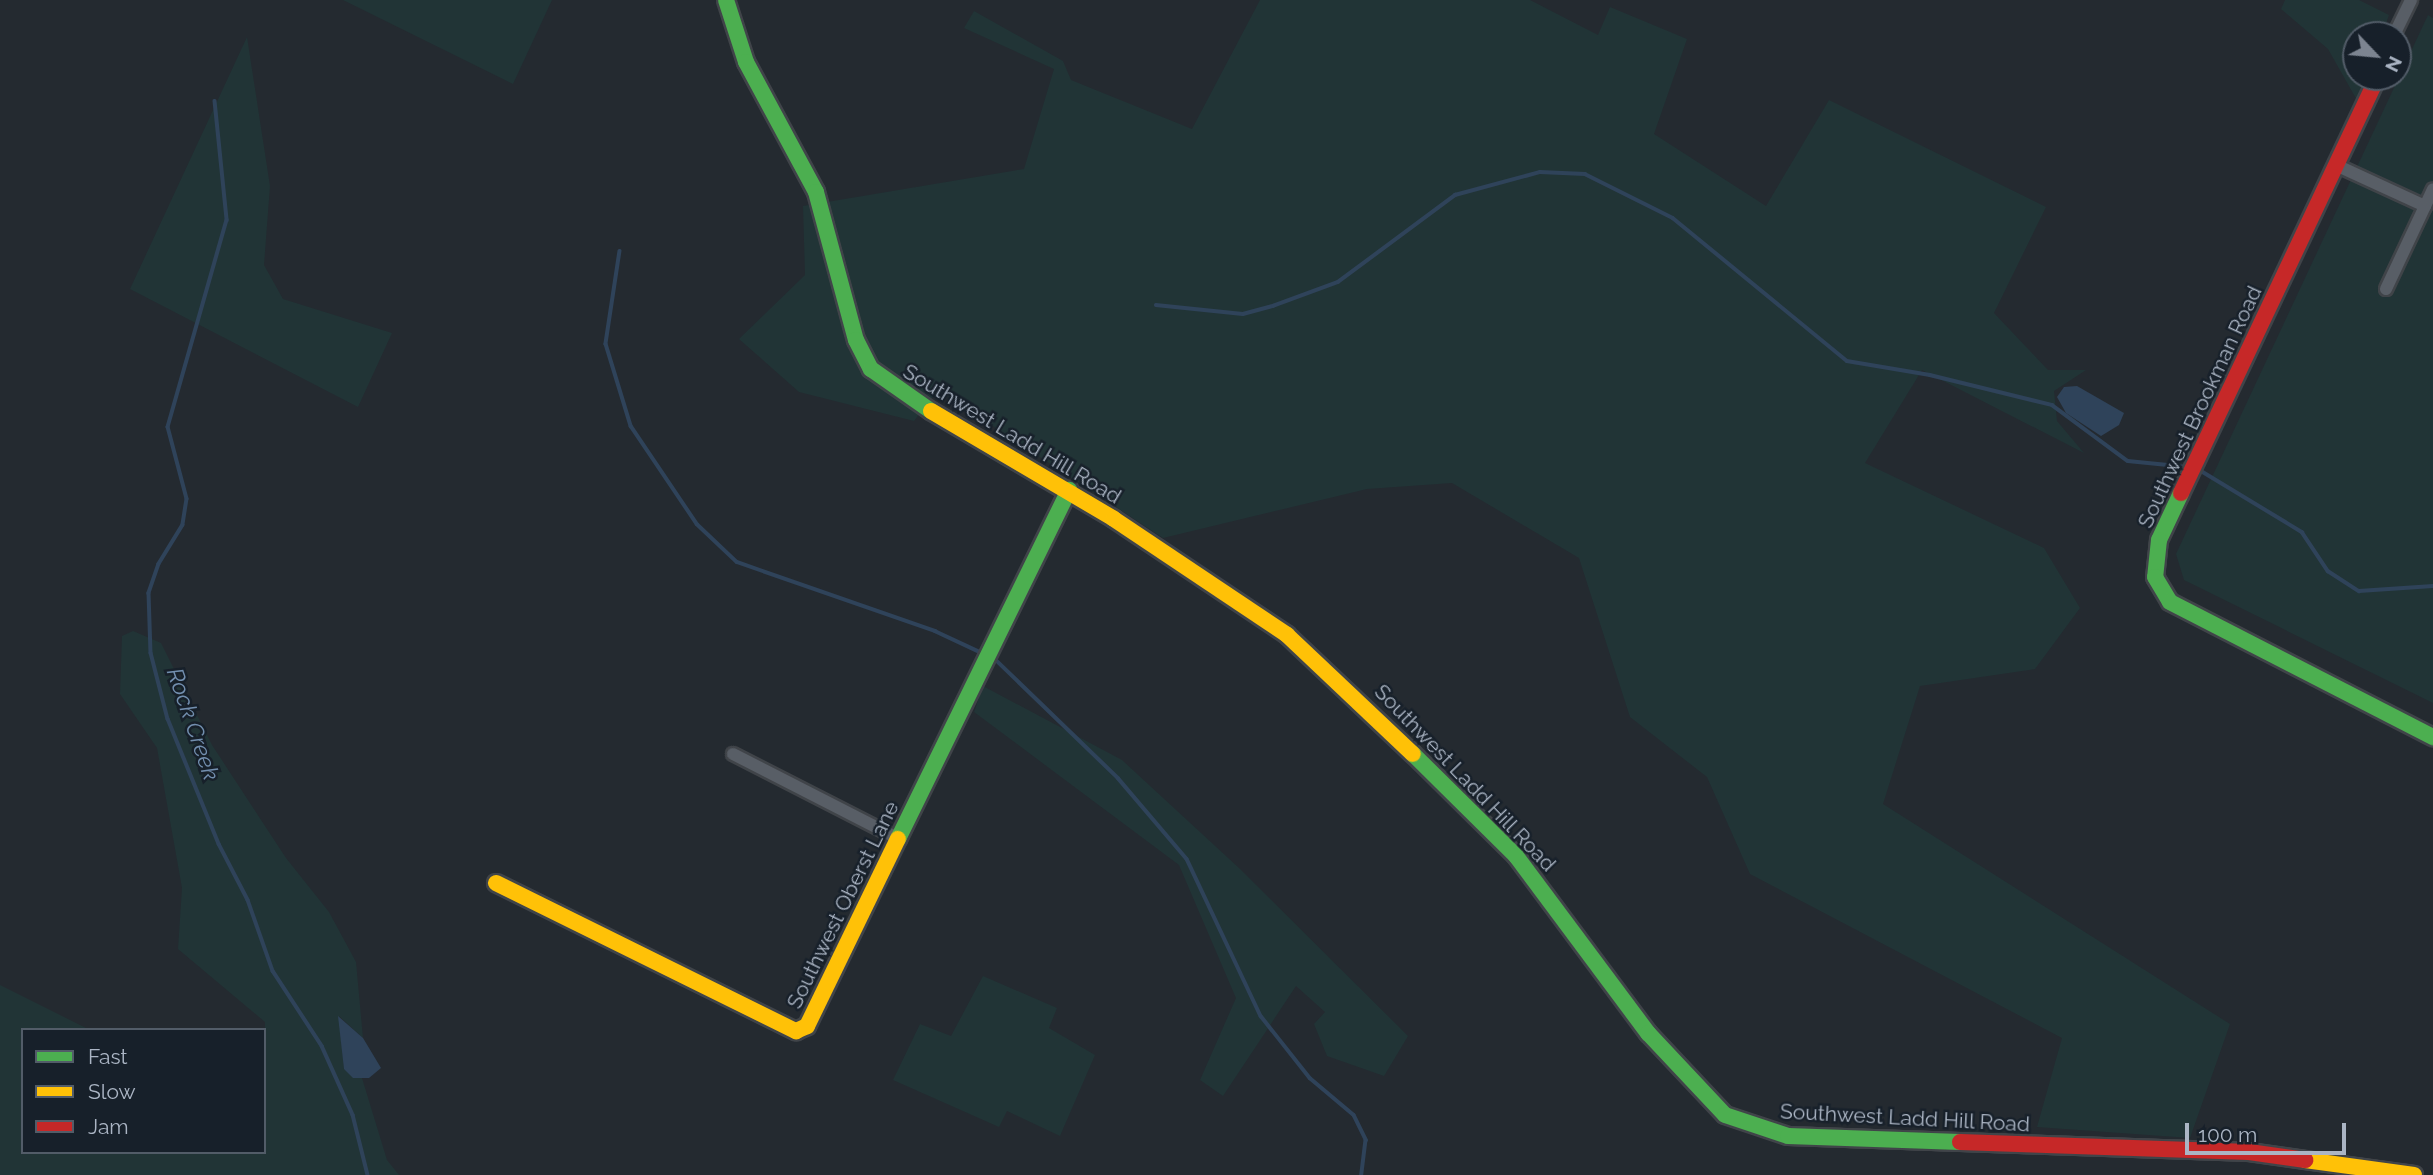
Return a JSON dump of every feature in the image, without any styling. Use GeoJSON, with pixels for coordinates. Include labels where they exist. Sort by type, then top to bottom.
{"type":"FeatureCollection","features":[{"type":"Feature","properties":{"kind":"street","name":"Southwest Ladd Hill Road"},"geometry":{"type":"LineString","coordinates":[[726,0],[746,62],[816,192],[856,340],[871,369],[904,396],[1069,490],[1296,641],[1371,710],[1516,856],[1690,1084],[1741,1125],[1799,1137],[2293,1155],[2414,1175]]}},
{"type":"Feature","properties":{"kind":"street"},"geometry":{"type":"LineString","coordinates":[[2400,21],[2411,0]]}},
{"type":"Feature","properties":{"kind":"street","name":"Southwest Brookman Road"},"geometry":{"type":"LineString","coordinates":[[2372,91],[2159,540],[2155,576],[2170,602],[2191,617],[2433,737]]}},
{"type":"Feature","properties":{"kind":"street"},"geometry":{"type":"LineString","coordinates":[[2338,166],[2425,206]]}},
{"type":"Feature","properties":{"kind":"street"},"geometry":{"type":"LineString","coordinates":[[2386,289],[2433,189]]}},
{"type":"Feature","properties":{"kind":"street","name":"Southwest Oberst Lane"},"geometry":{"type":"LineString","coordinates":[[496,883],[796,1031],[813,1016],[1069,490]]}},
{"type":"Feature","properties":{"kind":"street"},"geometry":{"type":"LineString","coordinates":[[733,754],[899,839]]}},
{"type":"Feature","properties":{"kind":"shaded area"},"geometry":{"type":"Polygon","coordinates":[[[343,0],[552,0],[513,84],[343,0]]]}},
{"type":"Feature","properties":{"kind":"shaded area"},"geometry":{"type":"Polygon","coordinates":[[[1260,0],[1530,0],[1598,35],[1610,7],[1687,39],[1654,134],[1766,206],[1829,100],[2046,207],[1994,313],[2048,370],[2086,370],[2054,391],[2057,421],[2084,453],[1922,370],[1865,463],[2044,548],[2080,608],[2035,669],[1920,686],[1883,804],[2230,1024],[2190,1138],[2037,1127],[2062,1038],[1750,874],[1707,777],[1630,717],[1579,558],[1452,483],[1367,489],[1163,538],[938,390],[914,421],[799,392],[739,339],[805,275],[803,206],[1024,169],[1054,69],[964,28],[974,11],[1063,61],[1071,80],[1192,129],[1260,0]]]}},
{"type":"Feature","properties":{"kind":"shaded area"},"geometry":{"type":"Polygon","coordinates":[[[2285,0],[2359,0],[2389,15],[2387,21],[2342,21],[2342,74],[2328,49],[2281,9],[2285,0]]]}},
{"type":"Feature","properties":{"kind":"shaded area"},"geometry":{"type":"Polygon","coordinates":[[[2428,15],[2433,18],[2433,703],[2184,580],[2176,554],[2392,91],[2412,91],[2412,49],[2428,15]]]}},
{"type":"Feature","properties":{"kind":"shaded area"},"geometry":{"type":"Polygon","coordinates":[[[247,37],[270,186],[264,265],[283,299],[392,333],[358,407],[130,289],[247,37]]]}},
{"type":"Feature","properties":{"kind":"shaded area"},"geometry":{"type":"Polygon","coordinates":[[[2352,91],[2362,91],[2358,102],[2352,91]]]}},
{"type":"Feature","properties":{"kind":"shaded area"},"geometry":{"type":"Polygon","coordinates":[[[133,631],[161,643],[212,745],[286,858],[329,912],[356,962],[363,1038],[339,1016],[344,1069],[362,1078],[387,1160],[399,1175],[0,1175],[0,985],[86,1028],[21,1028],[21,1154],[266,1154],[265,1022],[178,949],[182,888],[157,748],[120,694],[122,636],[133,631]]]}},
{"type":"Feature","properties":{"kind":"shaded area"},"geometry":{"type":"Polygon","coordinates":[[[983,686],[1122,760],[1239,868],[1408,1036],[1384,1076],[1327,1056],[1314,1024],[1325,1012],[1296,986],[1223,1096],[1200,1080],[1236,998],[1179,865],[974,712],[983,686]]]}},
{"type":"Feature","properties":{"kind":"shaded area"},"geometry":{"type":"Polygon","coordinates":[[[983,976],[1057,1008],[1049,1028],[1095,1055],[1060,1136],[1007,1111],[999,1127],[893,1080],[920,1024],[951,1036],[983,976]]]}},
{"type":"Feature","properties":{"kind":"water"},"geometry":{"type":"Polygon","coordinates":[[[2077,386],[2124,413],[2119,425],[2101,436],[2066,413],[2057,397],[2064,387],[2077,386]]]}},
{"type":"Feature","properties":{"kind":"water"},"geometry":{"type":"Polygon","coordinates":[[[338,1016],[363,1038],[381,1068],[369,1078],[353,1078],[344,1069],[338,1016]]]}},
{"type":"Feature","properties":{"kind":"waterway","name":"Rock Creek"},"geometry":{"type":"LineString","coordinates":[[215,101],[227,220],[168,427],[187,499],[183,525],[159,564],[149,593],[151,653],[168,719],[219,844],[248,900],[273,971],[322,1046],[353,1115],[368,1175]]}},
{"type":"Feature","properties":{"kind":"waterway"},"geometry":{"type":"LineString","coordinates":[[1156,305],[1243,314],[1273,306],[1338,282],[1455,195],[1540,172],[1585,174],[1673,218],[1847,361],[1930,375],[2052,405],[2128,461],[2188,467]]}},
{"type":"Feature","properties":{"kind":"waterway"},"geometry":{"type":"LineString","coordinates":[[620,251],[606,344],[631,426],[697,524],[737,562],[935,631],[980,652]]}},
{"type":"Feature","properties":{"kind":"waterway"},"geometry":{"type":"LineString","coordinates":[[2198,469],[2302,532],[2328,571],[2359,591],[2433,586]]}},
{"type":"Feature","properties":{"kind":"waterway"},"geometry":{"type":"LineString","coordinates":[[996,660],[1118,778],[1187,859],[1261,1016],[1310,1078],[1354,1115],[1366,1140],[1362,1175]]}},
{"type":"Feature","properties":{"kind":"traffic: fast"},"geometry":{"type":"LineString","coordinates":[[726,0],[746,62],[816,192],[856,340],[871,369],[931,411]]}},
{"type":"Feature","properties":{"kind":"traffic: fast"},"geometry":{"type":"LineString","coordinates":[[898,839],[1069,490]]}},
{"type":"Feature","properties":{"kind":"traffic: fast"},"geometry":{"type":"LineString","coordinates":[[2181,493],[2159,540],[2155,577],[2170,602],[2433,737]]}},
{"type":"Feature","properties":{"kind":"traffic: fast"},"geometry":{"type":"LineString","coordinates":[[1413,754],[1516,856],[1648,1033],[1725,1115],[1788,1136],[1960,1142]]}},
{"type":"Feature","properties":{"kind":"traffic: slow"},"geometry":{"type":"LineString","coordinates":[[931,411],[1114,519],[1287,635],[1413,754]]}},
{"type":"Feature","properties":{"kind":"traffic: slow"},"geometry":{"type":"LineString","coordinates":[[496,883],[796,1031],[807,1026],[898,839]]}},
{"type":"Feature","properties":{"kind":"traffic: slow"},"geometry":{"type":"LineString","coordinates":[[2305,1160],[2414,1175]]}},
{"type":"Feature","properties":{"kind":"traffic: jam"},"geometry":{"type":"LineString","coordinates":[[2181,493],[2371,91]]}},
{"type":"Feature","properties":{"kind":"traffic: jam"},"geometry":{"type":"LineString","coordinates":[[1960,1142],[2249,1152],[2305,1160]]}}]}
